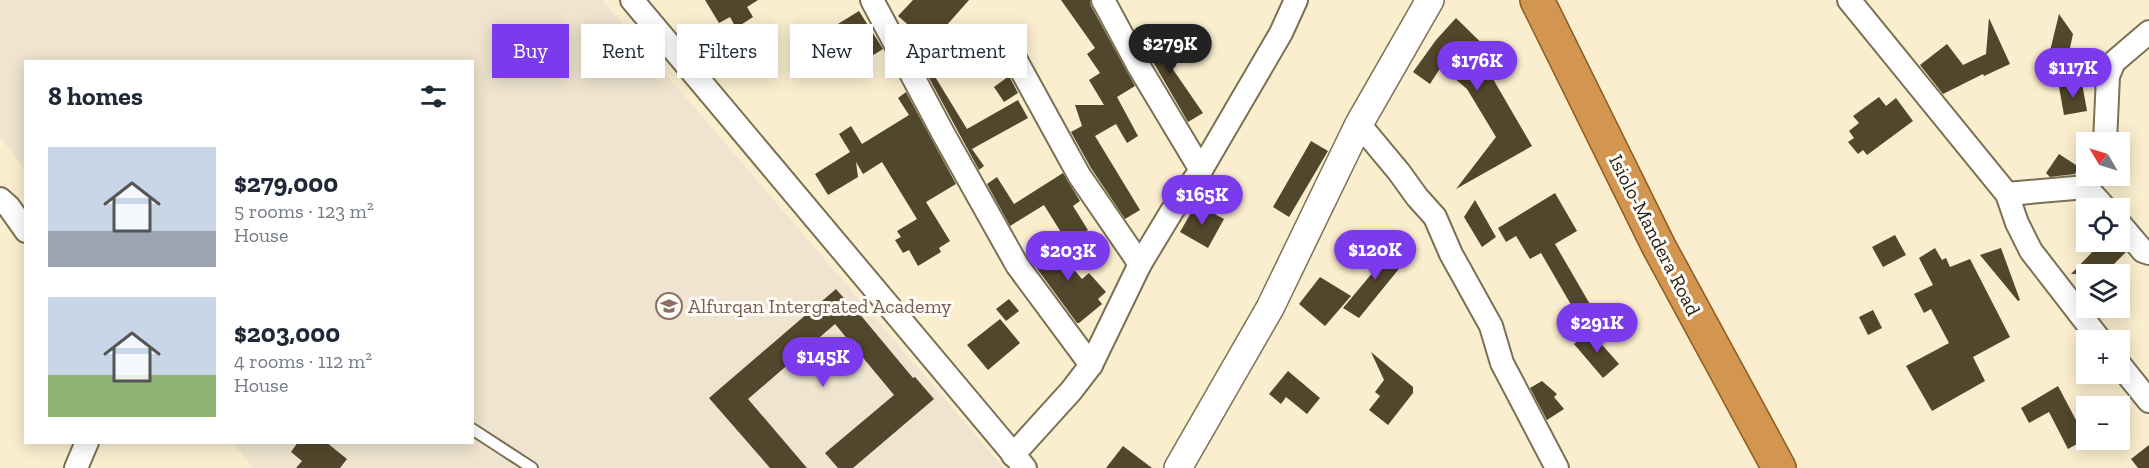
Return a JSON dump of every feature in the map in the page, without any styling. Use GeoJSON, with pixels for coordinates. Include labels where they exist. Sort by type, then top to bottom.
{"type":"FeatureCollection","features":[{"type":"Feature","properties":{"kind":"highway","name":"Isiolo-Mandera Road"},"geometry":{"type":"LineString","coordinates":[[1537,0],[1659,247],[1779,468]]}},
{"type":"Feature","properties":{"kind":"street"},"geometry":{"type":"LineString","coordinates":[[632,0],[1019,461],[1091,365],[1140,264],[1172,211],[1201,170],[1281,33],[1296,0]]}},
{"type":"Feature","properties":{"kind":"street"},"geometry":{"type":"LineString","coordinates":[[873,0],[944,135],[1017,265],[1091,365]]}},
{"type":"Feature","properties":{"kind":"street"},"geometry":{"type":"LineString","coordinates":[[1103,0],[1138,65],[1201,170]]}},
{"type":"Feature","properties":{"kind":"street"},"geometry":{"type":"LineString","coordinates":[[1178,468],[1270,308],[1359,124],[1430,0]]}},
{"type":"Feature","properties":{"kind":"street"},"geometry":{"type":"LineString","coordinates":[[1849,0],[2007,194],[2017,223],[2031,251],[2092,330]]}},
{"type":"Feature","properties":{"kind":"street"},"geometry":{"type":"LineString","coordinates":[[2105,132],[2108,76],[2114,62],[2149,32]]}},
{"type":"Feature","properties":{"kind":"street"},"geometry":{"type":"LineString","coordinates":[[1026,78],[1079,175],[1140,264]]}},
{"type":"Feature","properties":{"kind":"street"},"geometry":{"type":"LineString","coordinates":[[1359,124],[1435,216],[1451,254],[1491,326],[1502,363],[1557,468]]}},
{"type":"Feature","properties":{"kind":"street"},"geometry":{"type":"LineString","coordinates":[[2007,194],[2076,183]]}},
{"type":"Feature","properties":{"kind":"street"},"geometry":{"type":"LineString","coordinates":[[0,199],[9,207],[24,228]]}},
{"type":"Feature","properties":{"kind":"street"},"geometry":{"type":"LineString","coordinates":[[2130,236],[2143,251],[2149,253]]}},
{"type":"Feature","properties":{"kind":"street"},"geometry":{"type":"LineString","coordinates":[[2130,377],[2149,401]]}},
{"type":"Feature","properties":{"kind":"street"},"geometry":{"type":"LineString","coordinates":[[76,468],[86,444]]}},
{"type":"Feature","properties":{"kind":"lane"},"geometry":{"type":"LineString","coordinates":[[474,430],[532,468]]}},
{"type":"Feature","properties":{"kind":"shaded area","name":"Alfurqan Intergrated Academy"},"geometry":{"type":"Polygon","coordinates":[[[0,0],[602,0],[623,24],[581,24],[581,78],[665,78],[665,73],[1004,468],[253,468],[234,444],[474,444],[474,60],[24,60],[24,169],[0,137],[0,0]]]}},
{"type":"Feature","properties":{"kind":"building"},"geometry":{"type":"Polygon","coordinates":[[[705,0],[758,0],[747,7],[753,17],[742,24],[734,24],[730,17],[719,23],[705,0]]]}},
{"type":"Feature","properties":{"kind":"building"},"geometry":{"type":"Polygon","coordinates":[[[913,0],[969,0],[948,24],[907,24],[898,16],[913,0]]]}},
{"type":"Feature","properties":{"kind":"building"},"geometry":{"type":"Polygon","coordinates":[[[1061,0],[1090,0],[1091,6],[1135,86],[1117,97],[1138,136],[1127,143],[1116,124],[1095,136],[1140,210],[1125,219],[1091,168],[1071,132],[1082,126],[1075,105],[1104,105],[1089,80],[1100,73],[1087,54],[1095,48],[1061,0]]]}},
{"type":"Feature","properties":{"kind":"building"},"geometry":{"type":"Polygon","coordinates":[[[859,11],[867,24],[838,24],[859,11]]]}},
{"type":"Feature","properties":{"kind":"building"},"geometry":{"type":"Polygon","coordinates":[[[2059,14],[2073,34],[2066,66],[2050,51],[2059,14]]]}},
{"type":"Feature","properties":{"kind":"building"},"geometry":{"type":"Polygon","coordinates":[[[1456,18],[1506,67],[1493,79],[1532,146],[1456,189],[1496,137],[1467,89],[1441,67],[1430,84],[1413,72],[1436,40],[1456,18]]]}},
{"type":"Feature","properties":{"kind":"building"},"geometry":{"type":"Polygon","coordinates":[[[1989,18],[2010,64],[1984,76],[1983,74],[1943,94],[1920,65],[1947,44],[1963,65],[1986,54],[1989,18]]]}},
{"type":"Feature","properties":{"kind":"building"},"geometry":{"type":"Polygon","coordinates":[[[1150,28],[1176,66],[1172,68],[1203,113],[1188,122],[1138,36],[1150,28]]]}},
{"type":"Feature","properties":{"kind":"building"},"geometry":{"type":"Polygon","coordinates":[[[873,33],[883,49],[873,55],[873,33]]]}},
{"type":"Feature","properties":{"kind":"building"},"geometry":{"type":"Polygon","coordinates":[[[929,78],[936,78],[967,129],[1018,100],[1028,118],[972,149],[984,166],[979,170],[929,78]]]}},
{"type":"Feature","properties":{"kind":"building"},"geometry":{"type":"Polygon","coordinates":[[[1006,78],[1010,78],[1018,93],[1004,102],[994,87],[1006,78]]]}},
{"type":"Feature","properties":{"kind":"building"},"geometry":{"type":"Polygon","coordinates":[[[2082,83],[2087,111],[2064,115],[2059,87],[2082,83]]]}},
{"type":"Feature","properties":{"kind":"building"},"geometry":{"type":"Polygon","coordinates":[[[906,92],[956,184],[926,202],[950,241],[939,248],[941,252],[918,266],[909,250],[903,253],[895,240],[901,237],[897,231],[917,219],[882,162],[863,174],[856,162],[858,177],[828,195],[815,174],[850,152],[839,134],[851,126],[862,144],[909,115],[898,98],[906,92]]]}},
{"type":"Feature","properties":{"kind":"building"},"geometry":{"type":"Polygon","coordinates":[[[1879,97],[1886,106],[1896,98],[1913,121],[1867,155],[1863,150],[1858,154],[1848,142],[1854,138],[1849,131],[1859,123],[1853,116],[1879,97]]]}},
{"type":"Feature","properties":{"kind":"building"},"geometry":{"type":"Polygon","coordinates":[[[1311,141],[1328,151],[1289,217],[1273,207],[1311,141]]]}},
{"type":"Feature","properties":{"kind":"building"},"geometry":{"type":"Polygon","coordinates":[[[2059,154],[2076,165],[2075,174],[2050,177],[2046,173],[2059,154]]]}},
{"type":"Feature","properties":{"kind":"building"},"geometry":{"type":"Polygon","coordinates":[[[1063,173],[1080,201],[1073,206],[1088,230],[1067,242],[1044,205],[1010,226],[987,184],[997,177],[1014,204],[1063,173]]]}},
{"type":"Feature","properties":{"kind":"building"},"geometry":{"type":"Polygon","coordinates":[[[1555,193],[1577,231],[1555,244],[1591,306],[1577,315],[1541,253],[1530,259],[1516,236],[1506,242],[1498,228],[1555,193]]]}},
{"type":"Feature","properties":{"kind":"building"},"geometry":{"type":"Polygon","coordinates":[[[1475,200],[1496,237],[1482,247],[1464,217],[1475,200]]]}},
{"type":"Feature","properties":{"kind":"building"},"geometry":{"type":"Polygon","coordinates":[[[1196,204],[1224,219],[1208,248],[1180,232],[1196,204]]]}},
{"type":"Feature","properties":{"kind":"building"},"geometry":{"type":"Polygon","coordinates":[[[1895,235],[1906,255],[1883,267],[1872,247],[1895,235]]]}},
{"type":"Feature","properties":{"kind":"building"},"geometry":{"type":"Polygon","coordinates":[[[1050,241],[1082,279],[1089,273],[1106,292],[1098,299],[1102,304],[1079,323],[1027,255],[1050,241]]]}},
{"type":"Feature","properties":{"kind":"building"},"geometry":{"type":"Polygon","coordinates":[[[1393,248],[1407,259],[1359,318],[1343,308],[1374,271],[1368,266],[1380,251],[1386,256],[1393,248]]]}},
{"type":"Feature","properties":{"kind":"building"},"geometry":{"type":"Polygon","coordinates":[[[1935,248],[1942,260],[1946,258],[1950,267],[1970,259],[2010,337],[1973,357],[1985,381],[1932,411],[1906,366],[1949,343],[1931,309],[1924,313],[1914,294],[1933,285],[1919,258],[1935,248]]]}},
{"type":"Feature","properties":{"kind":"building"},"geometry":{"type":"Polygon","coordinates":[[[2001,248],[2020,300],[2018,301],[1980,255],[2001,248]]]}},
{"type":"Feature","properties":{"kind":"building"},"geometry":{"type":"Polygon","coordinates":[[[2092,252],[2126,252],[2114,264],[2081,264],[2092,252]]]}},
{"type":"Feature","properties":{"kind":"building"},"geometry":{"type":"Polygon","coordinates":[[[1320,277],[1351,296],[1325,326],[1299,304],[1320,277]]]}},
{"type":"Feature","properties":{"kind":"building"},"geometry":{"type":"Polygon","coordinates":[[[836,289],[934,399],[853,468],[838,468],[825,453],[894,395],[835,324],[748,399],[807,468],[770,468],[709,398],[836,289]]]}},
{"type":"Feature","properties":{"kind":"building"},"geometry":{"type":"Polygon","coordinates":[[[1009,299],[1019,311],[1006,321],[996,309],[1009,299]]]}},
{"type":"Feature","properties":{"kind":"building"},"geometry":{"type":"Polygon","coordinates":[[[1873,310],[1882,328],[1868,335],[1859,317],[1873,310]]]}},
{"type":"Feature","properties":{"kind":"building"},"geometry":{"type":"Polygon","coordinates":[[[1000,319],[1020,343],[988,370],[967,345],[1000,319]]]}},
{"type":"Feature","properties":{"kind":"building"},"geometry":{"type":"Polygon","coordinates":[[[1590,331],[1619,364],[1603,378],[1574,344],[1590,331]]]}},
{"type":"Feature","properties":{"kind":"building"},"geometry":{"type":"Polygon","coordinates":[[[1371,352],[1413,387],[1413,393],[1388,425],[1369,410],[1380,396],[1375,392],[1384,380],[1371,352]]]}},
{"type":"Feature","properties":{"kind":"building"},"geometry":{"type":"Polygon","coordinates":[[[1288,371],[1320,398],[1307,414],[1286,397],[1281,404],[1269,394],[1288,371]]]}},
{"type":"Feature","properties":{"kind":"building"},"geometry":{"type":"Polygon","coordinates":[[[1542,381],[1557,394],[1554,397],[1564,409],[1547,420],[1530,388],[1542,381]]]}},
{"type":"Feature","properties":{"kind":"building"},"geometry":{"type":"Polygon","coordinates":[[[2058,386],[2076,420],[2076,445],[2068,449],[2049,412],[2029,423],[2021,408],[2058,386]]]}},
{"type":"Feature","properties":{"kind":"building"},"geometry":{"type":"Polygon","coordinates":[[[297,444],[328,444],[347,459],[340,468],[296,468],[302,461],[291,452],[297,444]]]}},
{"type":"Feature","properties":{"kind":"building"},"geometry":{"type":"Polygon","coordinates":[[[2149,445],[2149,468],[2138,468],[2131,459],[2149,445]]]}},
{"type":"Feature","properties":{"kind":"building"},"geometry":{"type":"Polygon","coordinates":[[[1123,446],[1152,468],[1106,468],[1123,446]]]}},
{"type":"Feature","properties":{"kind":"place","name":"Alfurqan Intergrated Academy"},"geometry":{"type":"Point","coordinates":[669,306]}}]}
